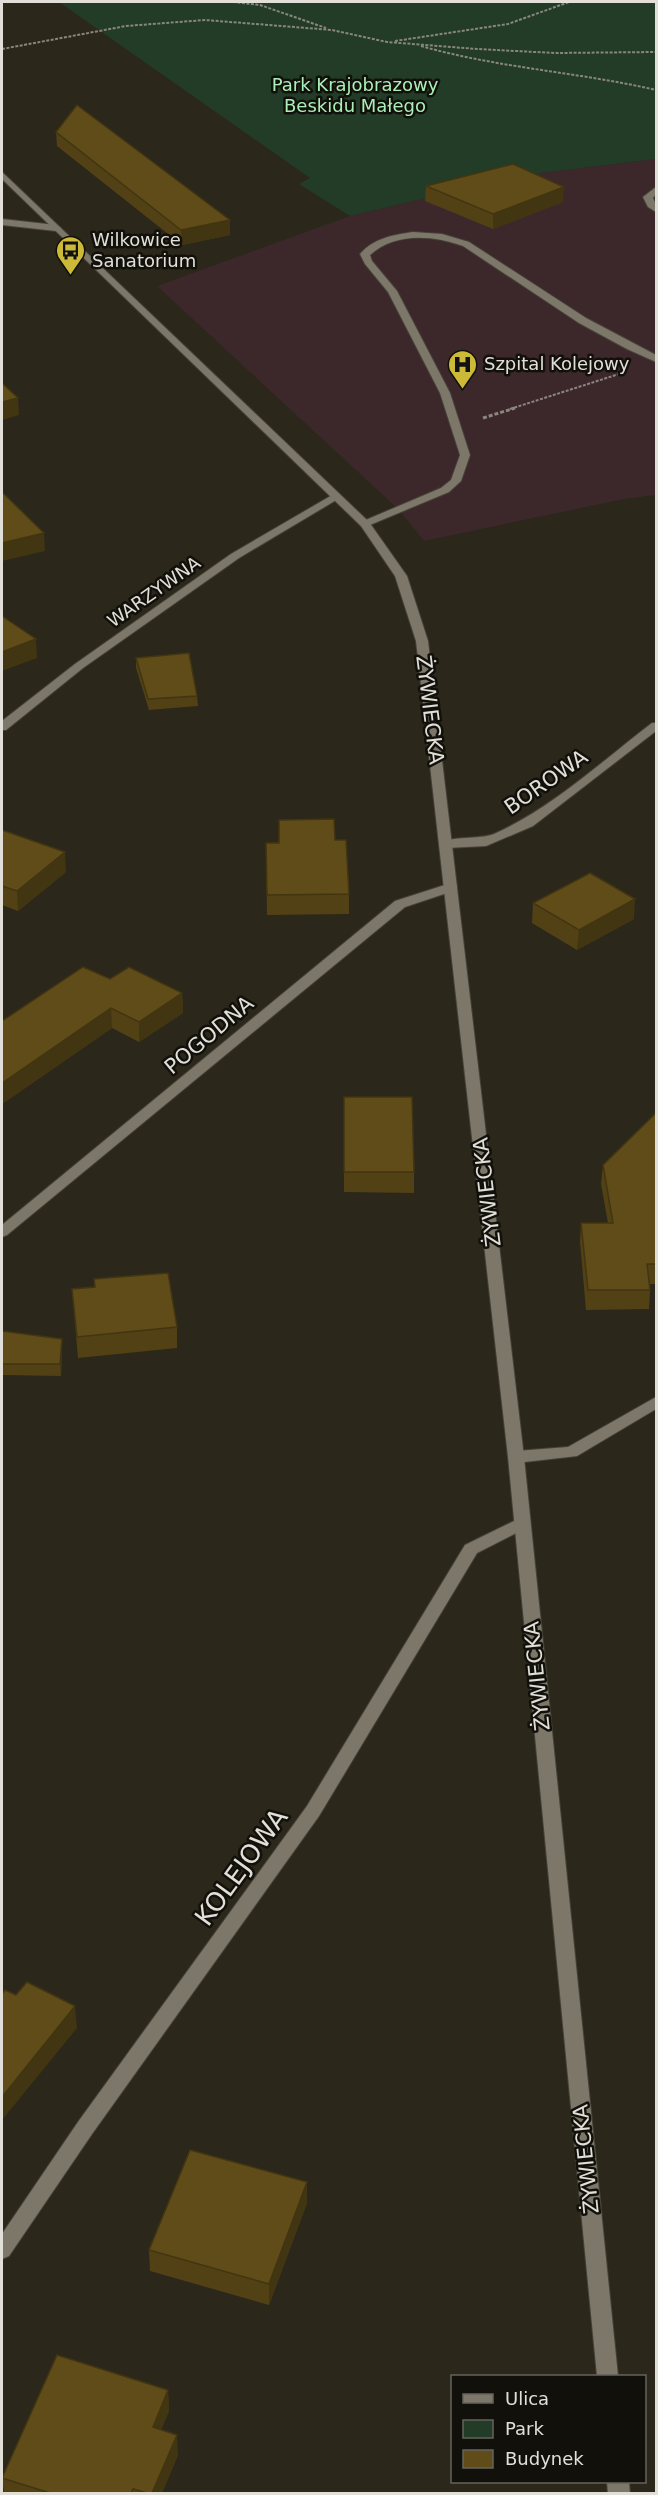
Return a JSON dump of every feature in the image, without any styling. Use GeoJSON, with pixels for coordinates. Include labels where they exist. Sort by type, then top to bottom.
{"type":"FeatureCollection","features":[{"type":"Feature","properties":{"kind":"main road","name":"ŻYWIECKA"},"geometry":{"type":"LineString","coordinates":[[2,176],[364,524],[401,576],[422,641],[516,1457],[608,2375]]}},
{"type":"Feature","properties":{"kind":"main road"},"geometry":{"type":"LineString","coordinates":[[657,190],[648,197],[651,205],[657,209]]}},
{"type":"Feature","properties":{"kind":"main road"},"geometry":{"type":"LineString","coordinates":[[2,222],[56,228]]}},
{"type":"Feature","properties":{"kind":"main road"},"geometry":{"type":"LineString","coordinates":[[364,524],[445,490],[456,482],[465,455],[445,393],[422,346],[392,291],[368,262],[365,254],[371,247],[400,237],[431,235],[453,238],[466,244],[540,295],[619,343],[657,359]]}},
{"type":"Feature","properties":{"kind":"main road","name":"WARZYWNA"},"geometry":{"type":"LineString","coordinates":[[2,727],[79,666],[225,563],[334,497]]}},
{"type":"Feature","properties":{"kind":"main road","name":"BOROWA"},"geometry":{"type":"LineString","coordinates":[[447,844],[486,842],[529,823],[657,726]]}},
{"type":"Feature","properties":{"kind":"main road","name":"POGODNA"},"geometry":{"type":"LineString","coordinates":[[2,1232],[400,904],[451,887]]}},
{"type":"Feature","properties":{"kind":"main road"},"geometry":{"type":"LineString","coordinates":[[516,1457],[570,1452],[657,1402]]}},
{"type":"Feature","properties":{"kind":"main road","name":"KOLEJOWA"},"geometry":{"type":"LineString","coordinates":[[2,2250],[85,2128],[313,1810],[471,1548],[522,1523]]}},
{"type":"Feature","properties":{"kind":"path"},"geometry":{"type":"LineString","coordinates":[[233,2],[260,5],[332,30],[387,42],[555,53],[657,52]]}},
{"type":"Feature","properties":{"kind":"path"},"geometry":{"type":"LineString","coordinates":[[387,42],[508,24],[569,2]]}},
{"type":"Feature","properties":{"kind":"path"},"geometry":{"type":"LineString","coordinates":[[2,50],[126,26],[205,20],[332,30]]}},
{"type":"Feature","properties":{"kind":"path"},"geometry":{"type":"LineString","coordinates":[[414,44],[447,54],[503,65],[626,82],[657,90]]}},
{"type":"Feature","properties":{"kind":"path"},"geometry":{"type":"LineString","coordinates":[[478,419],[622,372]]}},
{"type":"Feature","properties":{"kind":"shaded area","name":"Szpital Kolejowy"},"geometry":{"type":"Polygon","coordinates":[[[656,159],[656,495],[624,499],[424,541],[398,509],[157,286],[350,216],[523,175],[656,159]]]}},
{"type":"Feature","properties":{"kind":"green space","name":"Park Krajobrazowy Beskidu Małego"},"geometry":{"type":"Polygon","coordinates":[[[59,2],[656,2],[656,159],[523,175],[350,216],[299,184],[310,178],[59,2]]]}},
{"type":"Feature","properties":{"kind":"building"},"geometry":{"type":"Polygon","coordinates":[[[77,105],[230,220],[181,230],[56,132],[77,105]]]}},
{"type":"Feature","properties":{"kind":"building"},"geometry":{"type":"Polygon","coordinates":[[[513,164],[564,187],[493,214],[426,186],[513,164]]]}},
{"type":"Feature","properties":{"kind":"building"},"geometry":{"type":"Polygon","coordinates":[[[2,383],[18,398],[2,402],[2,383]]]}},
{"type":"Feature","properties":{"kind":"building"},"geometry":{"type":"Polygon","coordinates":[[[3,493],[44,533],[2,543],[3,493]]]}},
{"type":"Feature","properties":{"kind":"building"},"geometry":{"type":"Polygon","coordinates":[[[2,616],[36,639],[2,652],[2,616]]]}},
{"type":"Feature","properties":{"kind":"building"},"geometry":{"type":"Polygon","coordinates":[[[189,653],[197,696],[148,699],[136,658],[189,653]]]}},
{"type":"Feature","properties":{"kind":"building"},"geometry":{"type":"Polygon","coordinates":[[[334,819],[335,840],[346,840],[349,894],[267,895],[266,843],[279,843],[279,820],[334,819]]]}},
{"type":"Feature","properties":{"kind":"building"},"geometry":{"type":"Polygon","coordinates":[[[2,830],[65,852],[17,891],[2,886],[2,830]]]}},
{"type":"Feature","properties":{"kind":"building"},"geometry":{"type":"Polygon","coordinates":[[[590,873],[635,899],[579,930],[533,903],[590,873]]]}},
{"type":"Feature","properties":{"kind":"building"},"geometry":{"type":"Polygon","coordinates":[[[83,967],[110,979],[129,967],[182,993],[139,1022],[111,1008],[2,1083],[2,1021],[83,967]]]}},
{"type":"Feature","properties":{"kind":"building"},"geometry":{"type":"Polygon","coordinates":[[[344,1097],[412,1097],[414,1172],[344,1172],[344,1097]]]}},
{"type":"Feature","properties":{"kind":"building"},"geometry":{"type":"Polygon","coordinates":[[[657,1112],[657,1264],[647,1264],[650,1290],[588,1290],[581,1223],[613,1223],[603,1165],[657,1112]]]}},
{"type":"Feature","properties":{"kind":"building"},"geometry":{"type":"Polygon","coordinates":[[[168,1273],[177,1327],[77,1337],[72,1289],[95,1287],[94,1279],[168,1273]]]}},
{"type":"Feature","properties":{"kind":"building"},"geometry":{"type":"Polygon","coordinates":[[[2,1331],[62,1339],[60,1364],[2,1364],[2,1331]]]}},
{"type":"Feature","properties":{"kind":"building"},"geometry":{"type":"Polygon","coordinates":[[[27,1982],[75,2006],[2,2097],[2,1994],[5,1990],[16,1995],[27,1982]]]}},
{"type":"Feature","properties":{"kind":"building"},"geometry":{"type":"Polygon","coordinates":[[[190,2150],[307,2182],[269,2284],[149,2250],[190,2150]]]}},
{"type":"Feature","properties":{"kind":"building"},"geometry":{"type":"Polygon","coordinates":[[[57,2355],[168,2390],[153,2427],[177,2435],[152,2493],[133,2489],[131,2493],[50,2493],[2,2478],[57,2355]]]}},
{"type":"Feature","properties":{"kind":"place","name":"Wilkowice Sanatorium"},"geometry":{"type":"Point","coordinates":[71,276]}},
{"type":"Feature","properties":{"kind":"place","name":"Szpital Kolejowy"},"geometry":{"type":"Point","coordinates":[463,390]}}]}
